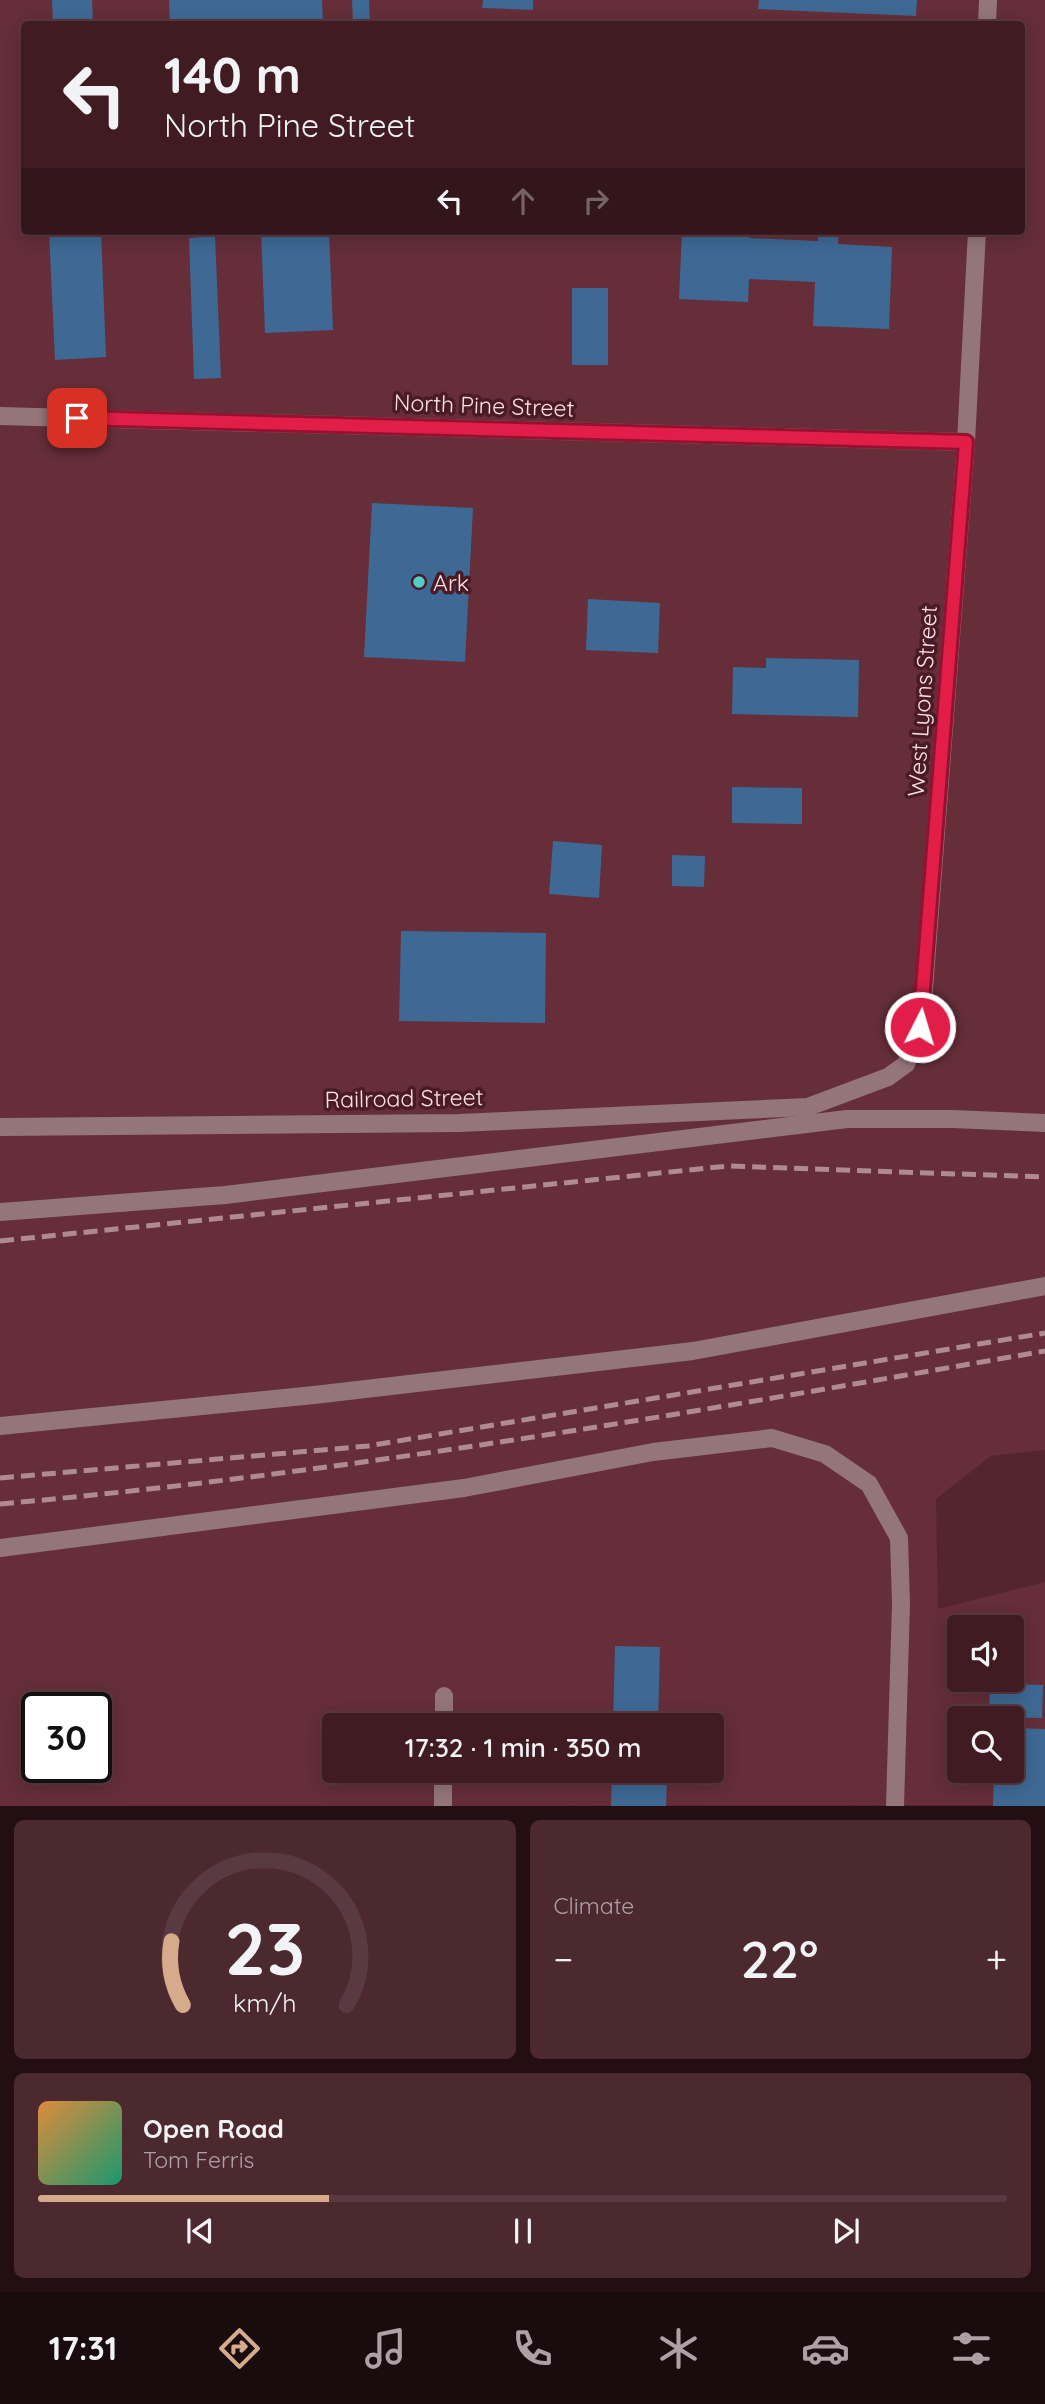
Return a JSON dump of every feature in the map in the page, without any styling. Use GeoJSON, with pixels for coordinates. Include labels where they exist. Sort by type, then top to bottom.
{"type":"FeatureCollection","features":[{"type":"Feature","properties":{"kind":"street"},"geometry":{"type":"LineString","coordinates":[[987,21],[988,0]]}},
{"type":"Feature","properties":{"kind":"street","name":"West Lyons Street"},"geometry":{"type":"LineString","coordinates":[[808,1107],[888,1077],[906,1064],[920,1027],[966,442],[977,235]]}},
{"type":"Feature","properties":{"kind":"street","name":"North Pine Street"},"geometry":{"type":"LineString","coordinates":[[0,416],[966,442]]}},
{"type":"Feature","properties":{"kind":"street","name":"Railroad Street"},"geometry":{"type":"LineString","coordinates":[[0,1128],[459,1123],[808,1107]]}},
{"type":"Feature","properties":{"kind":"street"},"geometry":{"type":"LineString","coordinates":[[0,1212],[225,1195],[847,1119],[953,1119],[1045,1123]]}},
{"type":"Feature","properties":{"kind":"street"},"geometry":{"type":"LineString","coordinates":[[0,1426],[314,1395],[693,1351],[1045,1286]]}},
{"type":"Feature","properties":{"kind":"street"},"geometry":{"type":"LineString","coordinates":[[0,1548],[464,1488],[653,1452],[772,1438],[825,1454],[869,1484],[899,1538],[901,1604],[895,1805]]}},
{"type":"Feature","properties":{"kind":"street"},"geometry":{"type":"LineString","coordinates":[[444,1696],[444,1713]]}},
{"type":"Feature","properties":{"kind":"street"},"geometry":{"type":"LineString","coordinates":[[443,1783],[443,1805]]}},
{"type":"Feature","properties":{"kind":"shaded area"},"geometry":{"type":"Polygon","coordinates":[[[0,0],[1045,0],[1045,1450],[991,1456],[936,1499],[938,1609],[1045,1582],[1045,1805],[0,1806],[0,0]]]}},
{"type":"Feature","properties":{"kind":"building"},"geometry":{"type":"Polygon","coordinates":[[[52,0],[92,0],[93,21],[53,21],[52,0]]]}},
{"type":"Feature","properties":{"kind":"building"},"geometry":{"type":"Polygon","coordinates":[[[169,0],[322,0],[323,21],[170,21],[169,0]]]}},
{"type":"Feature","properties":{"kind":"building"},"geometry":{"type":"Polygon","coordinates":[[[352,0],[369,0],[370,21],[353,21],[352,0]]]}},
{"type":"Feature","properties":{"kind":"building"},"geometry":{"type":"Polygon","coordinates":[[[483,0],[533,0],[533,10],[482,8],[483,0]]]}},
{"type":"Feature","properties":{"kind":"building"},"geometry":{"type":"Polygon","coordinates":[[[759,0],[917,0],[916,16],[758,9],[759,0]]]}},
{"type":"Feature","properties":{"kind":"building"},"geometry":{"type":"Polygon","coordinates":[[[49,235],[101,235],[106,357],[55,360],[49,235]]]}},
{"type":"Feature","properties":{"kind":"building"},"geometry":{"type":"Polygon","coordinates":[[[261,235],[329,235],[333,330],[265,333],[261,235]]]}},
{"type":"Feature","properties":{"kind":"building"},"geometry":{"type":"Polygon","coordinates":[[[682,235],[749,235],[749,238],[818,241],[818,235],[839,235],[838,244],[892,247],[889,329],[813,326],[815,282],[749,279],[748,302],[679,299],[682,235]]]}},
{"type":"Feature","properties":{"kind":"building"},"geometry":{"type":"Polygon","coordinates":[[[215,236],[221,378],[194,379],[189,238],[215,236]]]}},
{"type":"Feature","properties":{"kind":"building"},"geometry":{"type":"Polygon","coordinates":[[[572,288],[608,288],[608,365],[572,365],[572,288]]]}},
{"type":"Feature","properties":{"kind":"building","name":"Ark"},"geometry":{"type":"Polygon","coordinates":[[[372,503],[473,508],[465,662],[364,657],[372,503]]]}},
{"type":"Feature","properties":{"kind":"building"},"geometry":{"type":"Polygon","coordinates":[[[588,599],[660,603],[658,653],[586,650],[588,599]]]}},
{"type":"Feature","properties":{"kind":"building"},"geometry":{"type":"Polygon","coordinates":[[[766,658],[859,660],[858,717],[732,714],[733,667],[766,668],[766,658]]]}},
{"type":"Feature","properties":{"kind":"building"},"geometry":{"type":"Polygon","coordinates":[[[732,787],[802,788],[802,824],[732,823],[732,787]]]}},
{"type":"Feature","properties":{"kind":"building"},"geometry":{"type":"Polygon","coordinates":[[[553,841],[602,845],[599,898],[549,894],[553,841]]]}},
{"type":"Feature","properties":{"kind":"building"},"geometry":{"type":"Polygon","coordinates":[[[672,855],[705,856],[704,887],[672,886],[672,855]]]}},
{"type":"Feature","properties":{"kind":"building"},"geometry":{"type":"Polygon","coordinates":[[[401,931],[546,933],[545,1023],[399,1021],[401,931]]]}},
{"type":"Feature","properties":{"kind":"building"},"geometry":{"type":"Polygon","coordinates":[[[615,1646],[660,1647],[658,1713],[613,1713],[615,1646]]]}},
{"type":"Feature","properties":{"kind":"building"},"geometry":{"type":"Polygon","coordinates":[[[1024,1685],[1043,1685],[1042,1718],[1024,1718],[1024,1706],[989,1706],[990,1692],[1024,1692],[1024,1685]]]}},
{"type":"Feature","properties":{"kind":"building"},"geometry":{"type":"Polygon","coordinates":[[[1024,1728],[1045,1729],[1045,1806],[993,1806],[994,1783],[1024,1783],[1024,1728]]]}},
{"type":"Feature","properties":{"kind":"building"},"geometry":{"type":"Polygon","coordinates":[[[507,1783],[543,1783],[543,1784],[507,1783]]]}},
{"type":"Feature","properties":{"kind":"building"},"geometry":{"type":"Polygon","coordinates":[[[612,1783],[667,1783],[666,1806],[611,1806],[612,1783]]]}},
{"type":"Feature","properties":{"kind":"railway"},"geometry":{"type":"LineString","coordinates":[[0,1241],[728,1166],[1045,1177]]}},
{"type":"Feature","properties":{"kind":"railway"},"geometry":{"type":"LineString","coordinates":[[0,1478],[368,1446],[1045,1333]]}},
{"type":"Feature","properties":{"kind":"railway"},"geometry":{"type":"LineString","coordinates":[[0,1504],[131,1491],[393,1458],[655,1418],[1045,1351]]}},
{"type":"Feature","properties":{"kind":"place","name":"Ark"},"geometry":{"type":"Point","coordinates":[419,582]}},
{"type":"Feature","properties":{"kind":"route"},"geometry":{"type":"LineString","coordinates":[[77,418],[966,442],[920,1027]]}}]}
